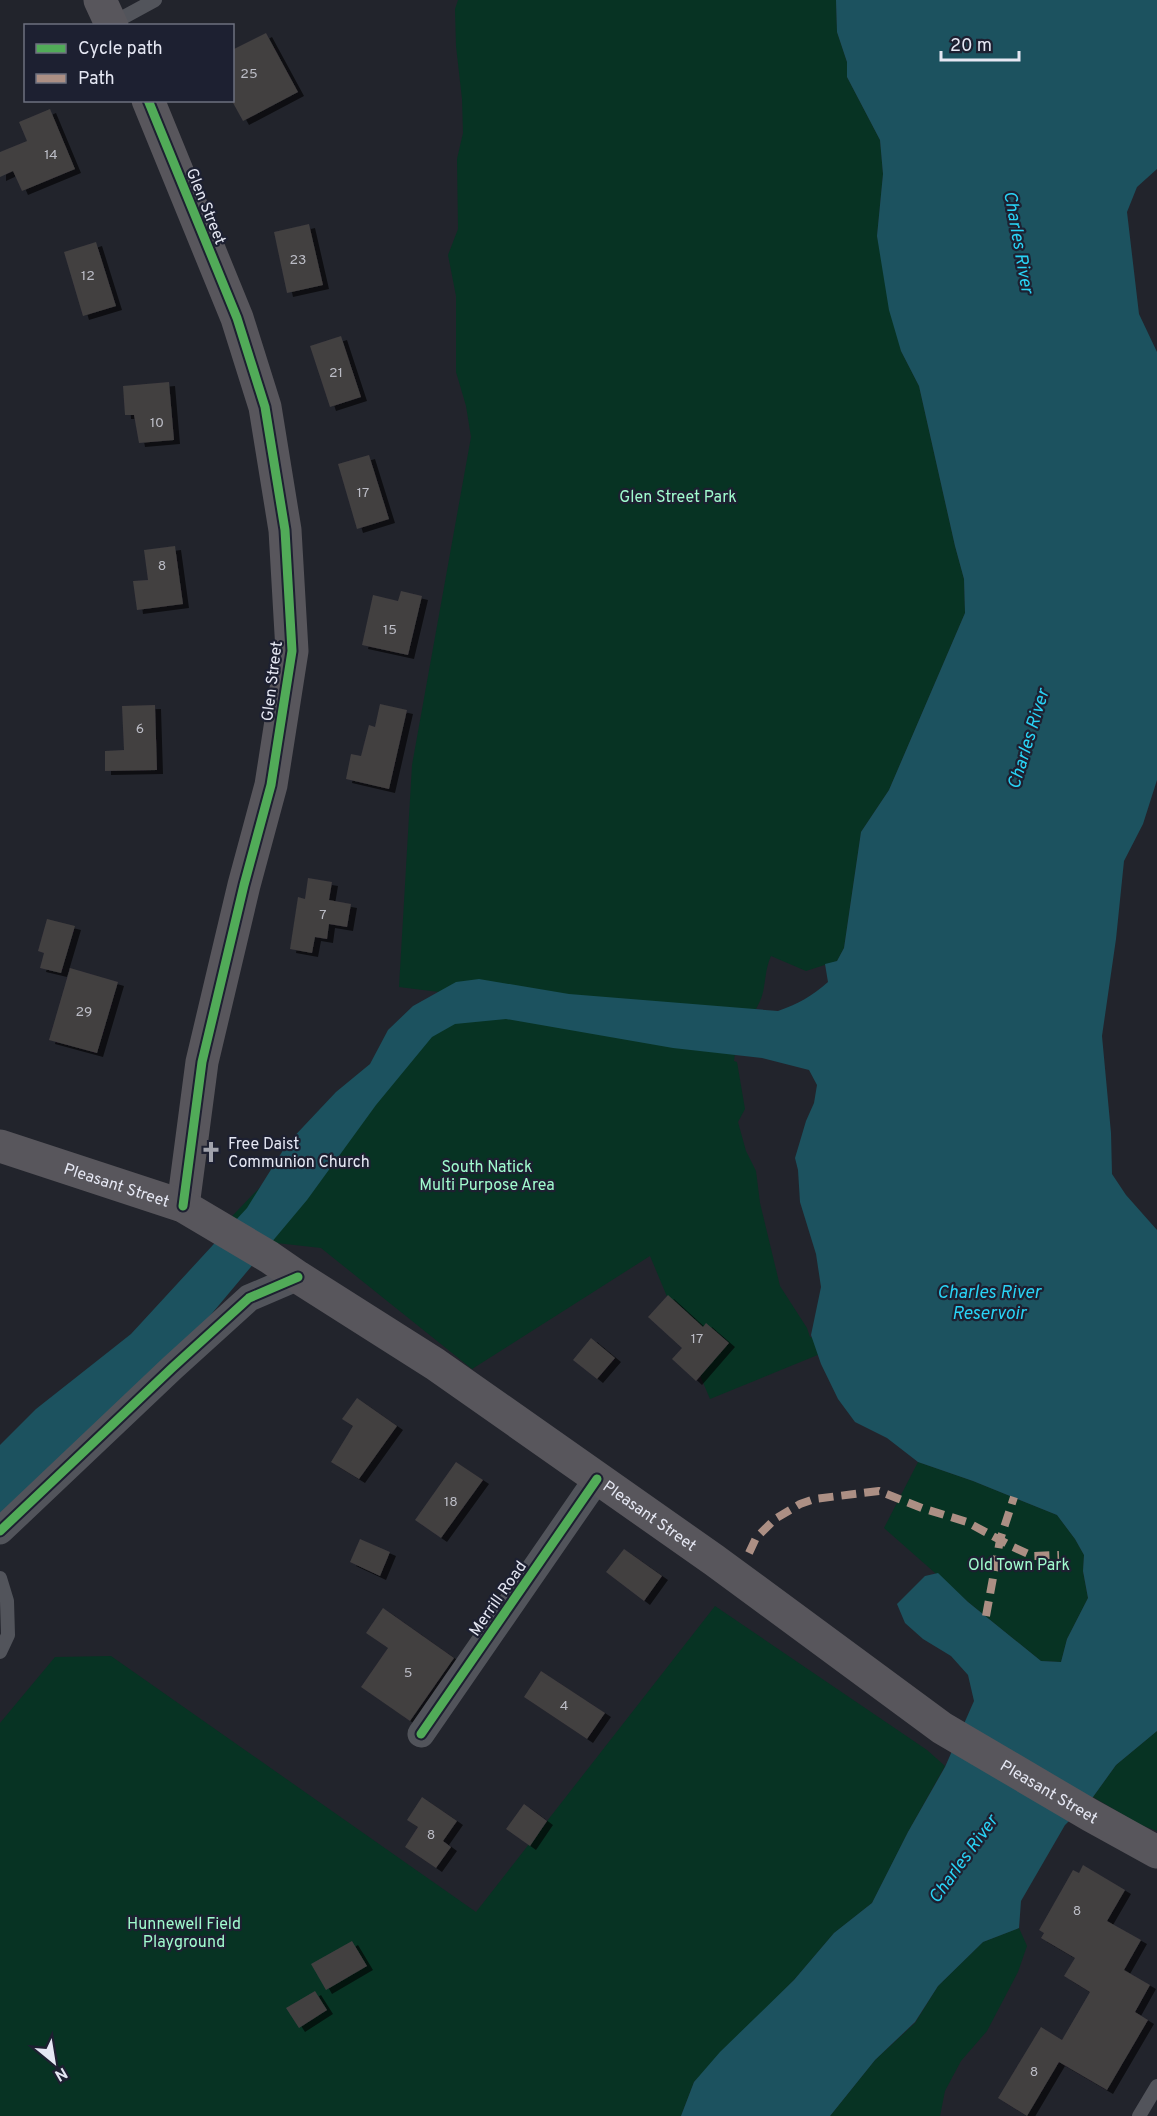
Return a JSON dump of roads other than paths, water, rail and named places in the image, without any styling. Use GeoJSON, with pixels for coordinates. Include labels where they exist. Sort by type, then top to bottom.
{"type":"FeatureCollection","features":[{"type":"Feature","properties":{"kind":"main road","name":"Glen Street"},"geometry":{"type":"LineString","coordinates":[[149,102],[237,318],[265,407],[285,530],[292,651],[271,785],[244,885],[202,1062],[183,1206]]}},
{"type":"Feature","properties":{"kind":"main road","name":"Pleasant Street"},"geometry":{"type":"LineString","coordinates":[[0,1146],[183,1206],[269,1257],[435,1364],[714,1560],[942,1728],[1157,1852]]}},
{"type":"Feature","properties":{"kind":"street"},"geometry":{"type":"LineString","coordinates":[[0,1531],[249,1298],[298,1277]]}},
{"type":"Feature","properties":{"kind":"street","name":"Merrill Road"},"geometry":{"type":"LineString","coordinates":[[421,1734],[597,1479]]}},
{"type":"Feature","properties":{"kind":"lane"},"geometry":{"type":"LineString","coordinates":[[108,16],[155,0]]}},
{"type":"Feature","properties":{"kind":"lane"},"geometry":{"type":"LineString","coordinates":[[0,1578],[7,1600],[8,1635],[0,1652]]}},
{"type":"Feature","properties":{"kind":"lane"},"geometry":{"type":"LineString","coordinates":[[1140,2116],[1157,2086]]}},
{"type":"Feature","properties":{"kind":"water","name":"Charles River Reservoir"},"geometry":{"type":"Polygon","coordinates":[[[836,0],[1157,0],[1157,169],[1137,187],[1127,212],[1139,314],[1157,352],[1157,780],[1143,824],[1124,861],[1102,1036],[1111,1133],[1112,1174],[1126,1195],[1157,1230],[1157,1731],[1116,1765],[1093,1797],[1065,1825],[1021,1901],[1019,1928],[983,1942],[938,1986],[915,2022],[875,2060],[830,2116],[681,2116],[694,2082],[720,2052],[794,1980],[834,1933],[872,1903],[908,1832],[945,1767],[974,1701],[968,1675],[951,1656],[923,1639],[905,1623],[897,1604],[925,1576],[938,1573],[968,1602],[1041,1661],[1061,1662],[1067,1639],[1088,1598],[1083,1571],[1084,1555],[1057,1515],[973,1481],[918,1462],[887,1438],[855,1422],[838,1399],[821,1364],[811,1335],[821,1287],[816,1254],[800,1202],[795,1158],[814,1103],[817,1085],[809,1070],[762,1058],[673,1048],[506,1019],[455,1024],[432,1037],[376,1105],[307,1200],[183,1348],[0,1525],[0,1445],[36,1409],[131,1334],[247,1208],[287,1144],[336,1092],[370,1064],[388,1030],[413,1006],[456,982],[479,979],[569,994],[778,1011],[804,999],[828,982],[825,964],[837,961],[844,948],[861,832],[889,790],[965,613],[964,579],[919,386],[901,351],[889,310],[877,236],[883,174],[880,140],[847,77],[847,62],[837,32],[836,0]]]}},
{"type":"Feature","properties":{"kind":"place","name":"Free Daist Communion Church"},"geometry":{"type":"Point","coordinates":[211,1152]}},
{"type":"Feature","properties":{"kind":"water label","name":"Charles River"},"geometry":{"type":"Point","coordinates":[1019,242]}},
{"type":"Feature","properties":{"kind":"water label","name":"Charles River"},"geometry":{"type":"Point","coordinates":[1028,739]}},
{"type":"Feature","properties":{"kind":"water label","name":"Charles River"},"geometry":{"type":"Point","coordinates":[963,1859]}},
{"type":"Feature","properties":{"kind":"park label","name":"Glen Street Park"},"geometry":{"type":"Point","coordinates":[678,496]}},
{"type":"Feature","properties":{"kind":"park label","name":"South Natick Multi Purpose Area"},"geometry":{"type":"Point","coordinates":[487,1175]}},
{"type":"Feature","properties":{"kind":"park label","name":"Old Town Park"},"geometry":{"type":"Point","coordinates":[1019,1564]}},
{"type":"Feature","properties":{"kind":"park label","name":"Hunnewell Field Playground"},"geometry":{"type":"Point","coordinates":[184,1932]}}]}
